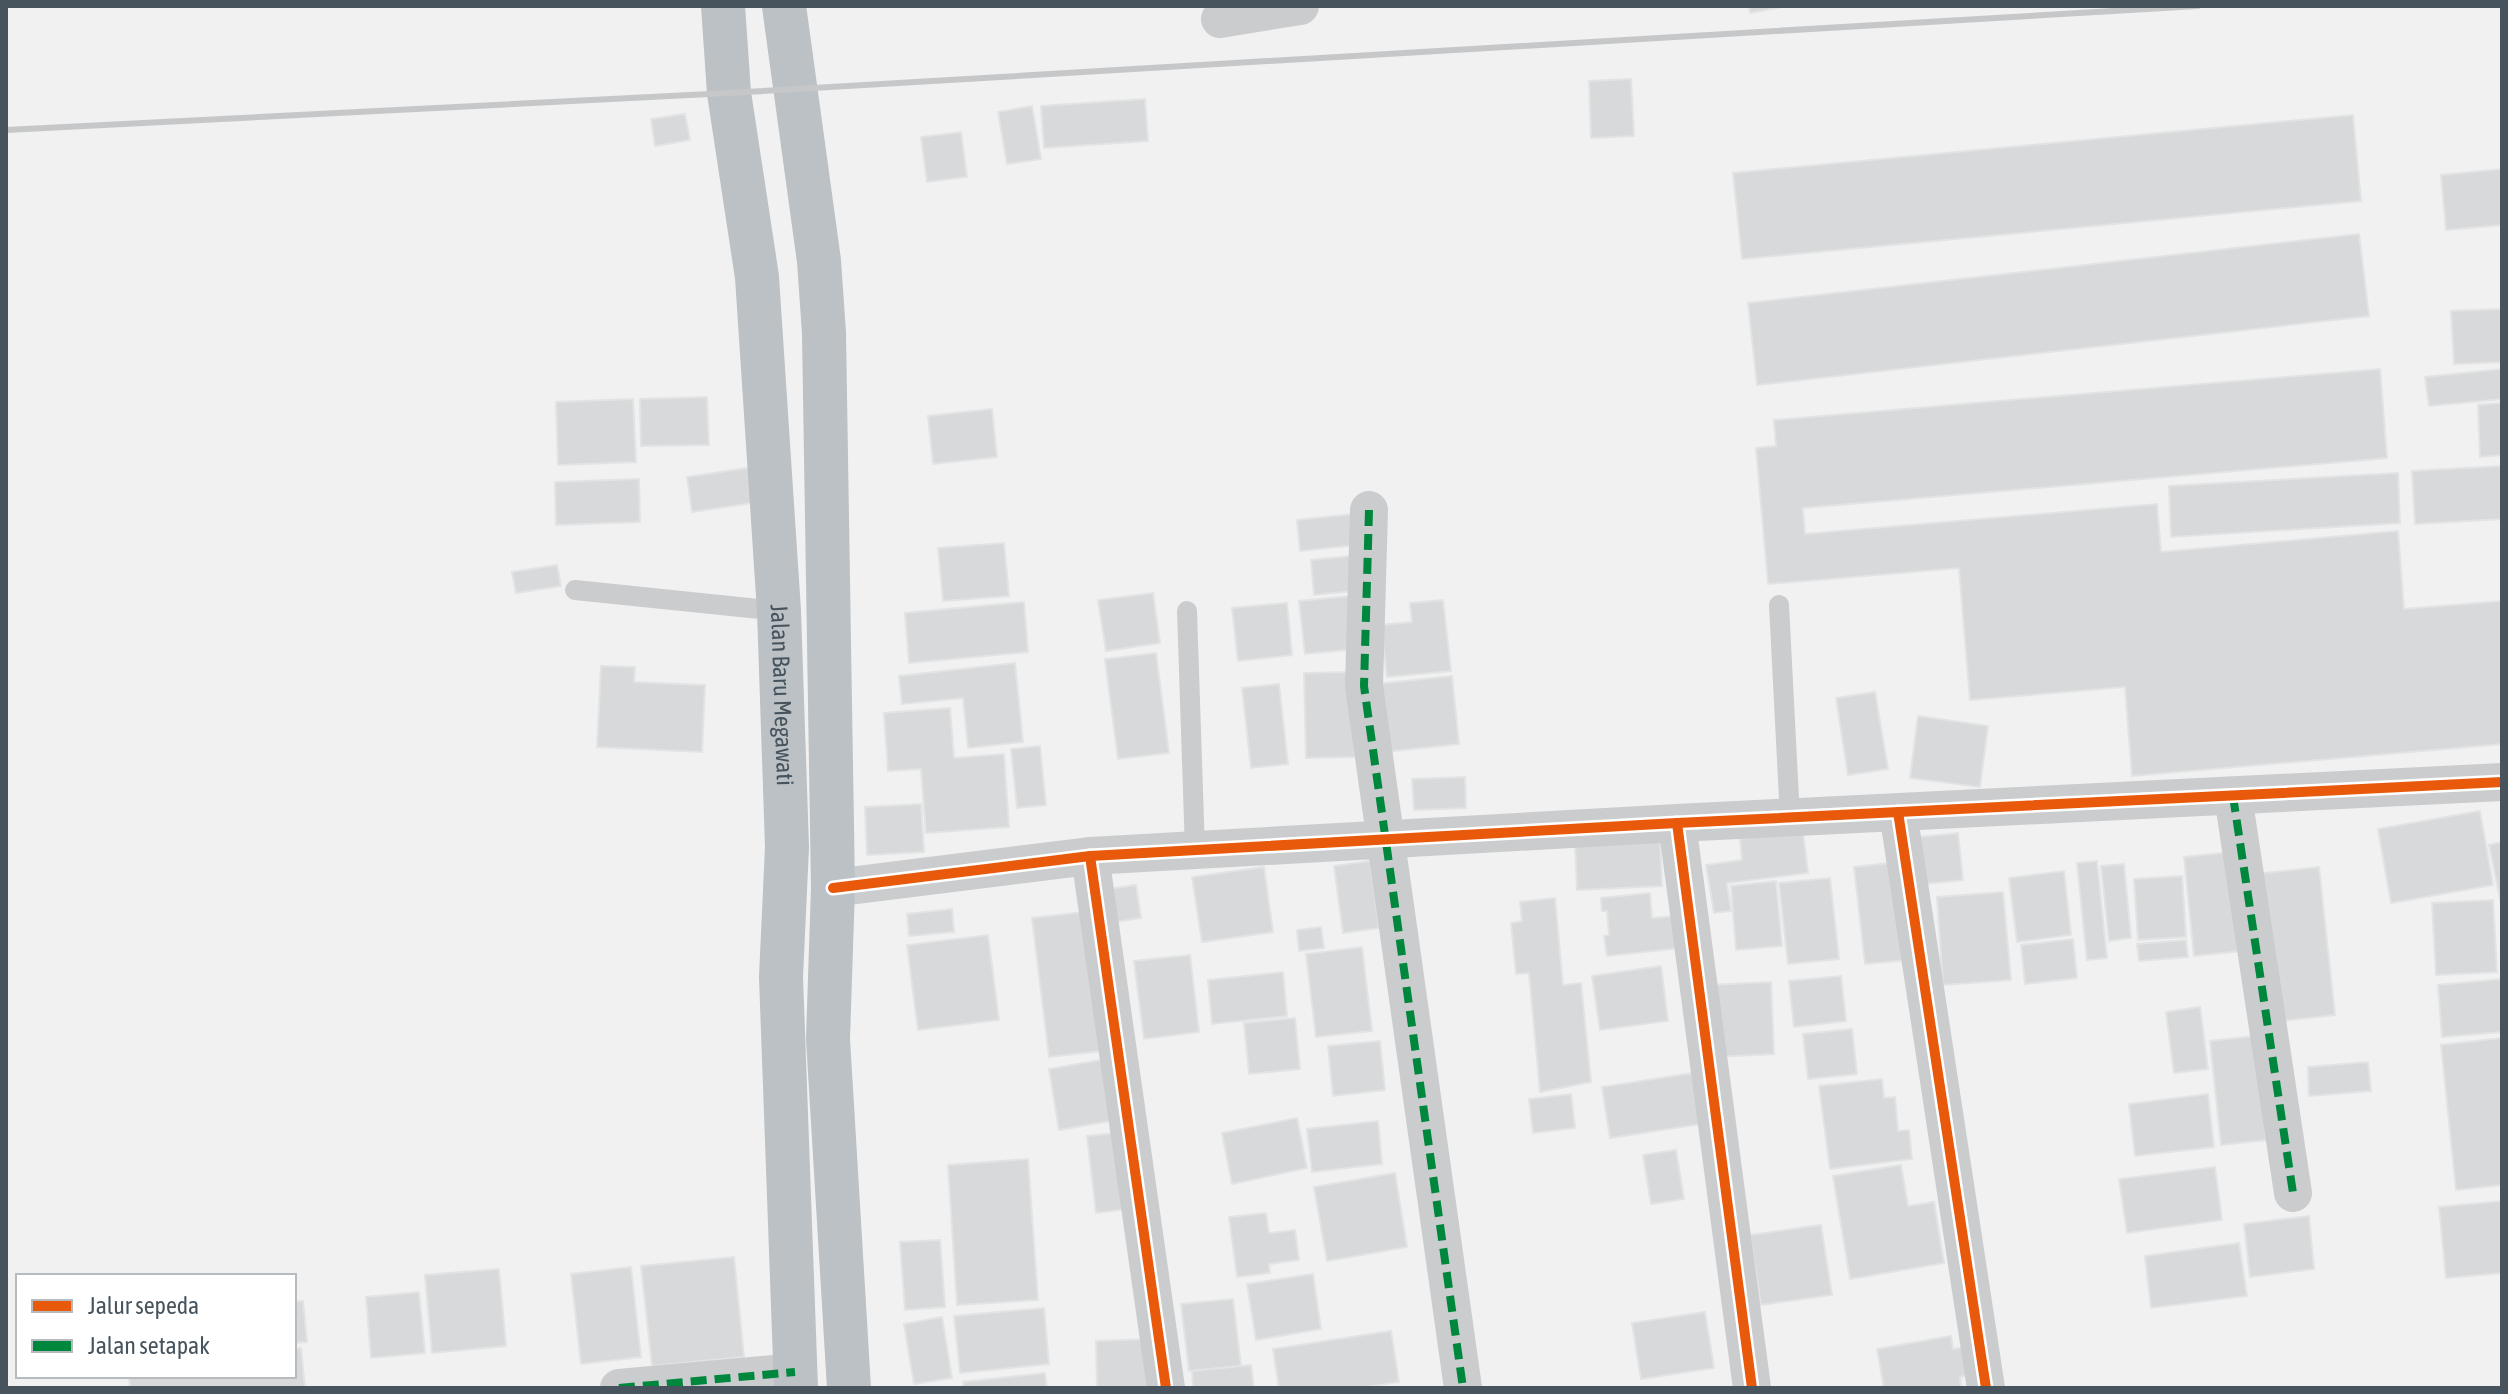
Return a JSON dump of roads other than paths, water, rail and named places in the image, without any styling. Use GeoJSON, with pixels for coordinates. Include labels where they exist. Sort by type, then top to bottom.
{"type":"FeatureCollection","features":[{"type":"Feature","properties":{"kind":"highway","name":"Jalan Baru Megawati"},"geometry":{"type":"LineString","coordinates":[[723,6],[729,93],[758,292],[779,611],[787,847],[781,977],[796,1380]]}},
{"type":"Feature","properties":{"kind":"highway","name":"Jalan Baru Megawati"},"geometry":{"type":"LineString","coordinates":[[784,6],[819,261],[824,333],[833,888],[828,1039],[849,1388]]}},
{"type":"Feature","properties":{"kind":"street"},"geometry":{"type":"LineString","coordinates":[[1220,19],[1300,6]]}},
{"type":"Feature","properties":{"kind":"street"},"geometry":{"type":"LineString","coordinates":[[1369,510],[1364,686],[1463,1388]]}},
{"type":"Feature","properties":{"kind":"street"},"geometry":{"type":"LineString","coordinates":[[833,888],[1090,856],[2502,782]]}},
{"type":"Feature","properties":{"kind":"street"},"geometry":{"type":"LineString","coordinates":[[2233,796],[2293,1193]]}},
{"type":"Feature","properties":{"kind":"street"},"geometry":{"type":"LineString","coordinates":[[1898,812],[1986,1388]]}},
{"type":"Feature","properties":{"kind":"street"},"geometry":{"type":"LineString","coordinates":[[1677,823],[1752,1388]]}},
{"type":"Feature","properties":{"kind":"street"},"geometry":{"type":"LineString","coordinates":[[1090,856],[1166,1388]]}},
{"type":"Feature","properties":{"kind":"street"},"geometry":{"type":"LineString","coordinates":[[619,1388],[796,1380]]}},
{"type":"Feature","properties":{"kind":"lane"},"geometry":{"type":"LineString","coordinates":[[575,590],[779,611]]}},
{"type":"Feature","properties":{"kind":"lane"},"geometry":{"type":"LineString","coordinates":[[1779,605],[1790,818]]}},
{"type":"Feature","properties":{"kind":"lane"},"geometry":{"type":"LineString","coordinates":[[1187,611],[1195,851]]}},
{"type":"Feature","properties":{"kind":"railway"},"geometry":{"type":"LineString","coordinates":[[6,130],[729,93],[2198,6]]}}]}
